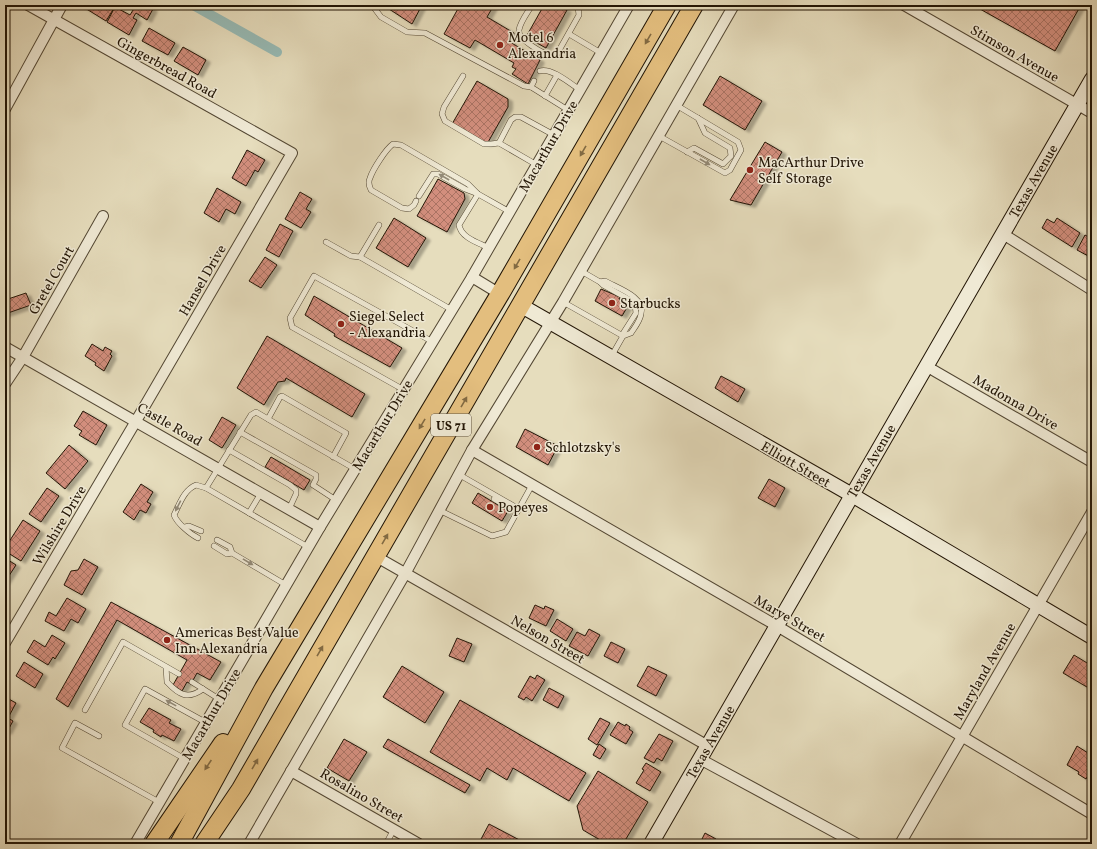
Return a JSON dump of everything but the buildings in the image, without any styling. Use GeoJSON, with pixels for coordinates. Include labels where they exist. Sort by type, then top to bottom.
{"type":"FeatureCollection","features":[{"type":"Feature","properties":{"kind":"highway","name":"US 71"},"geometry":{"type":"LineString","coordinates":[[179,844],[264,688],[500,294],[667,5]]}},
{"type":"Feature","properties":{"kind":"highway","name":"US 71"},"geometry":{"type":"LineString","coordinates":[[204,844],[241,789],[694,5]]}},
{"type":"Feature","properties":{"kind":"highway"},"geometry":{"type":"LineString","coordinates":[[500,294],[520,305]]}},
{"type":"Feature","properties":{"kind":"highway"},"geometry":{"type":"LineString","coordinates":[[154,844],[229,735],[264,688]]}},
{"type":"Feature","properties":{"kind":"highway"},"geometry":{"type":"LineString","coordinates":[[213,844],[241,789]]}},
{"type":"Feature","properties":{"kind":"street","name":"Gingerbread Road"},"geometry":{"type":"LineString","coordinates":[[28,5],[292,153]]}},
{"type":"Feature","properties":{"kind":"street"},"geometry":{"type":"LineString","coordinates":[[5,109],[62,5]]}},
{"type":"Feature","properties":{"kind":"street"},"geometry":{"type":"LineString","coordinates":[[249,844],[405,574],[458,474],[563,302],[734,5]]}},
{"type":"Feature","properties":{"kind":"street","name":"Stimson Avenue"},"geometry":{"type":"LineString","coordinates":[[904,5],[1092,113]]}},
{"type":"Feature","properties":{"kind":"street","name":"Macarthur Drive"},"geometry":{"type":"LineString","coordinates":[[135,844],[308,547],[489,248],[601,53],[626,6]]}},
{"type":"Feature","properties":{"kind":"street","name":"Texas Avenue"},"geometry":{"type":"LineString","coordinates":[[651,844],[1092,79]]}},
{"type":"Feature","properties":{"kind":"street","name":"Hansel Drive"},"geometry":{"type":"LineString","coordinates":[[136,421],[292,153]]}},
{"type":"Feature","properties":{"kind":"street","name":"Gretel Court"},"geometry":{"type":"LineString","coordinates":[[5,384],[23,357],[103,216]]}},
{"type":"Feature","properties":{"kind":"street"},"geometry":{"type":"LineString","coordinates":[[1003,234],[1092,290]]}},
{"type":"Feature","properties":{"kind":"street"},"geometry":{"type":"LineString","coordinates":[[472,277],[500,294]]}},
{"type":"Feature","properties":{"kind":"street","name":"Elliott Street"},"geometry":{"type":"LineString","coordinates":[[520,305],[852,495],[1092,637]]}},
{"type":"Feature","properties":{"kind":"street","name":"Castle Road"},"geometry":{"type":"LineString","coordinates":[[5,347],[320,527]]}},
{"type":"Feature","properties":{"kind":"street","name":"Madonna Drive"},"geometry":{"type":"LineString","coordinates":[[926,366],[1092,462]]}},
{"type":"Feature","properties":{"kind":"street","name":"Wilshire Drive"},"geometry":{"type":"LineString","coordinates":[[5,643],[136,421]]}},
{"type":"Feature","properties":{"kind":"street","name":"Marye Street"},"geometry":{"type":"LineString","coordinates":[[472,450],[777,626],[1092,814]]}},
{"type":"Feature","properties":{"kind":"street","name":"Maryland Avenue"},"geometry":{"type":"LineString","coordinates":[[900,844],[1092,512]]}},
{"type":"Feature","properties":{"kind":"street","name":"Nelson Street"},"geometry":{"type":"LineString","coordinates":[[375,556],[708,746]]}},
{"type":"Feature","properties":{"kind":"street"},"geometry":{"type":"LineString","coordinates":[[700,759],[857,844]]}},
{"type":"Feature","properties":{"kind":"street","name":"Rosalino Street"},"geometry":{"type":"LineString","coordinates":[[291,771],[394,830],[403,840],[419,844]]}},
{"type":"Feature","properties":{"kind":"lane"},"geometry":{"type":"LineString","coordinates":[[372,5],[381,17],[407,32],[425,33],[524,86],[531,87],[568,110]]}},
{"type":"Feature","properties":{"kind":"lane"},"geometry":{"type":"LineString","coordinates":[[532,5],[519,28],[519,34],[523,40],[548,54],[553,55],[557,54],[579,15],[578,7],[574,5]]}},
{"type":"Feature","properties":{"kind":"lane"},"geometry":{"type":"LineString","coordinates":[[569,34],[601,53]]}},
{"type":"Feature","properties":{"kind":"lane"},"geometry":{"type":"LineString","coordinates":[[540,71],[551,71],[580,90]]}},
{"type":"Feature","properties":{"kind":"lane"},"geometry":{"type":"LineString","coordinates":[[545,96],[557,75]]}},
{"type":"Feature","properties":{"kind":"lane"},"geometry":{"type":"LineString","coordinates":[[463,76],[444,107],[442,114],[445,121],[484,144],[499,142],[537,165]]}},
{"type":"Feature","properties":{"kind":"lane"},"geometry":{"type":"LineString","coordinates":[[531,87],[534,81]]}},
{"type":"Feature","properties":{"kind":"lane"},"geometry":{"type":"LineString","coordinates":[[659,136],[724,173],[730,170],[741,150],[738,142],[676,105]]}},
{"type":"Feature","properties":{"kind":"lane"},"geometry":{"type":"LineString","coordinates":[[499,142],[511,120],[515,117],[521,117],[554,135]]}},
{"type":"Feature","properties":{"kind":"lane"},"geometry":{"type":"LineString","coordinates":[[687,152],[694,148],[723,164],[731,156],[730,148],[705,133],[698,118]]}},
{"type":"Feature","properties":{"kind":"lane"},"geometry":{"type":"LineString","coordinates":[[416,201],[409,209],[402,208],[371,190],[368,186],[373,172],[387,148],[393,144],[401,145],[468,184],[478,194]]}},
{"type":"Feature","properties":{"kind":"lane"},"geometry":{"type":"LineString","coordinates":[[419,196],[433,174],[438,174],[510,212]]}},
{"type":"Feature","properties":{"kind":"lane"},"geometry":{"type":"LineString","coordinates":[[478,194],[460,225],[460,231],[464,235],[489,248]]}},
{"type":"Feature","properties":{"kind":"lane"},"geometry":{"type":"LineString","coordinates":[[360,258],[379,225]]}},
{"type":"Feature","properties":{"kind":"lane"},"geometry":{"type":"LineString","coordinates":[[326,242],[351,256],[360,258],[452,310]]}},
{"type":"Feature","properties":{"kind":"lane"},"geometry":{"type":"LineString","coordinates":[[581,271],[635,304],[636,312],[611,357]]}},
{"type":"Feature","properties":{"kind":"lane"},"geometry":{"type":"LineString","coordinates":[[404,390],[292,327],[290,318],[314,276],[433,342]]}},
{"type":"Feature","properties":{"kind":"lane"},"geometry":{"type":"LineString","coordinates":[[563,302],[623,336]]}},
{"type":"Feature","properties":{"kind":"lane"},"geometry":{"type":"LineString","coordinates":[[268,418],[282,396],[344,431],[346,433],[333,457]]}},
{"type":"Feature","properties":{"kind":"lane"},"geometry":{"type":"LineString","coordinates":[[206,488],[240,432],[251,415],[254,413],[258,413],[268,418],[355,469]]}},
{"type":"Feature","properties":{"kind":"lane"},"geometry":{"type":"LineString","coordinates":[[240,432],[316,476],[313,486],[336,500]]}},
{"type":"Feature","properties":{"kind":"lane"},"geometry":{"type":"LineString","coordinates":[[229,450],[290,485],[296,490],[296,494],[289,509]]}},
{"type":"Feature","properties":{"kind":"lane"},"geometry":{"type":"LineString","coordinates":[[458,474],[517,508]]}},
{"type":"Feature","properties":{"kind":"lane"},"geometry":{"type":"LineString","coordinates":[[198,538],[187,532],[185,527],[175,519],[174,515],[185,494],[190,487],[196,484],[206,488],[308,547]]}},
{"type":"Feature","properties":{"kind":"lane"},"geometry":{"type":"LineString","coordinates":[[439,510],[492,536],[506,532],[517,508],[532,485]]}},
{"type":"Feature","properties":{"kind":"lane"},"geometry":{"type":"LineString","coordinates":[[249,513],[260,493]]}},
{"type":"Feature","properties":{"kind":"lane"},"geometry":{"type":"LineString","coordinates":[[185,527],[189,526],[201,532]]}},
{"type":"Feature","properties":{"kind":"lane"},"geometry":{"type":"LineString","coordinates":[[217,540],[230,547],[232,553]]}},
{"type":"Feature","properties":{"kind":"lane"},"geometry":{"type":"LineString","coordinates":[[214,546],[227,554],[232,553],[286,585]]}},
{"type":"Feature","properties":{"kind":"lane"},"geometry":{"type":"LineString","coordinates":[[85,710],[123,642],[179,674]]}},
{"type":"Feature","properties":{"kind":"lane"},"geometry":{"type":"LineString","coordinates":[[166,667],[166,682],[173,689],[187,696],[196,694],[203,689]]}},
{"type":"Feature","properties":{"kind":"lane"},"geometry":{"type":"LineString","coordinates":[[192,682],[219,698]]}},
{"type":"Feature","properties":{"kind":"lane"},"geometry":{"type":"LineString","coordinates":[[185,759],[125,725],[145,689],[205,722]]}},
{"type":"Feature","properties":{"kind":"lane"},"geometry":{"type":"LineString","coordinates":[[99,736],[75,723],[62,748],[160,802]]}},
{"type":"Feature","properties":{"kind":"lane"},"geometry":{"type":"LineString","coordinates":[[386,844],[394,830]]}},
{"type":"Feature","properties":{"kind":"waterway"},"geometry":{"type":"LineString","coordinates":[[193,5],[277,52]]}},
{"type":"Feature","properties":{"kind":"place","name":"Motel 6 Alexandria"},"geometry":{"type":"Point","coordinates":[500,45]}},
{"type":"Feature","properties":{"kind":"place","name":"MacArthur Drive Self Storage"},"geometry":{"type":"Point","coordinates":[750,170]}},
{"type":"Feature","properties":{"kind":"place","name":"Starbucks"},"geometry":{"type":"Point","coordinates":[612,303]}},
{"type":"Feature","properties":{"kind":"place","name":"Siegel Select - Alexandria"},"geometry":{"type":"Point","coordinates":[341,324]}},
{"type":"Feature","properties":{"kind":"place","name":"Schlotzsky's"},"geometry":{"type":"Point","coordinates":[537,447]}},
{"type":"Feature","properties":{"kind":"place","name":"Popeyes"},"geometry":{"type":"Point","coordinates":[490,507]}},
{"type":"Feature","properties":{"kind":"place","name":"Americas Best Value Inn Alexandria"},"geometry":{"type":"Point","coordinates":[167,640]}}]}
